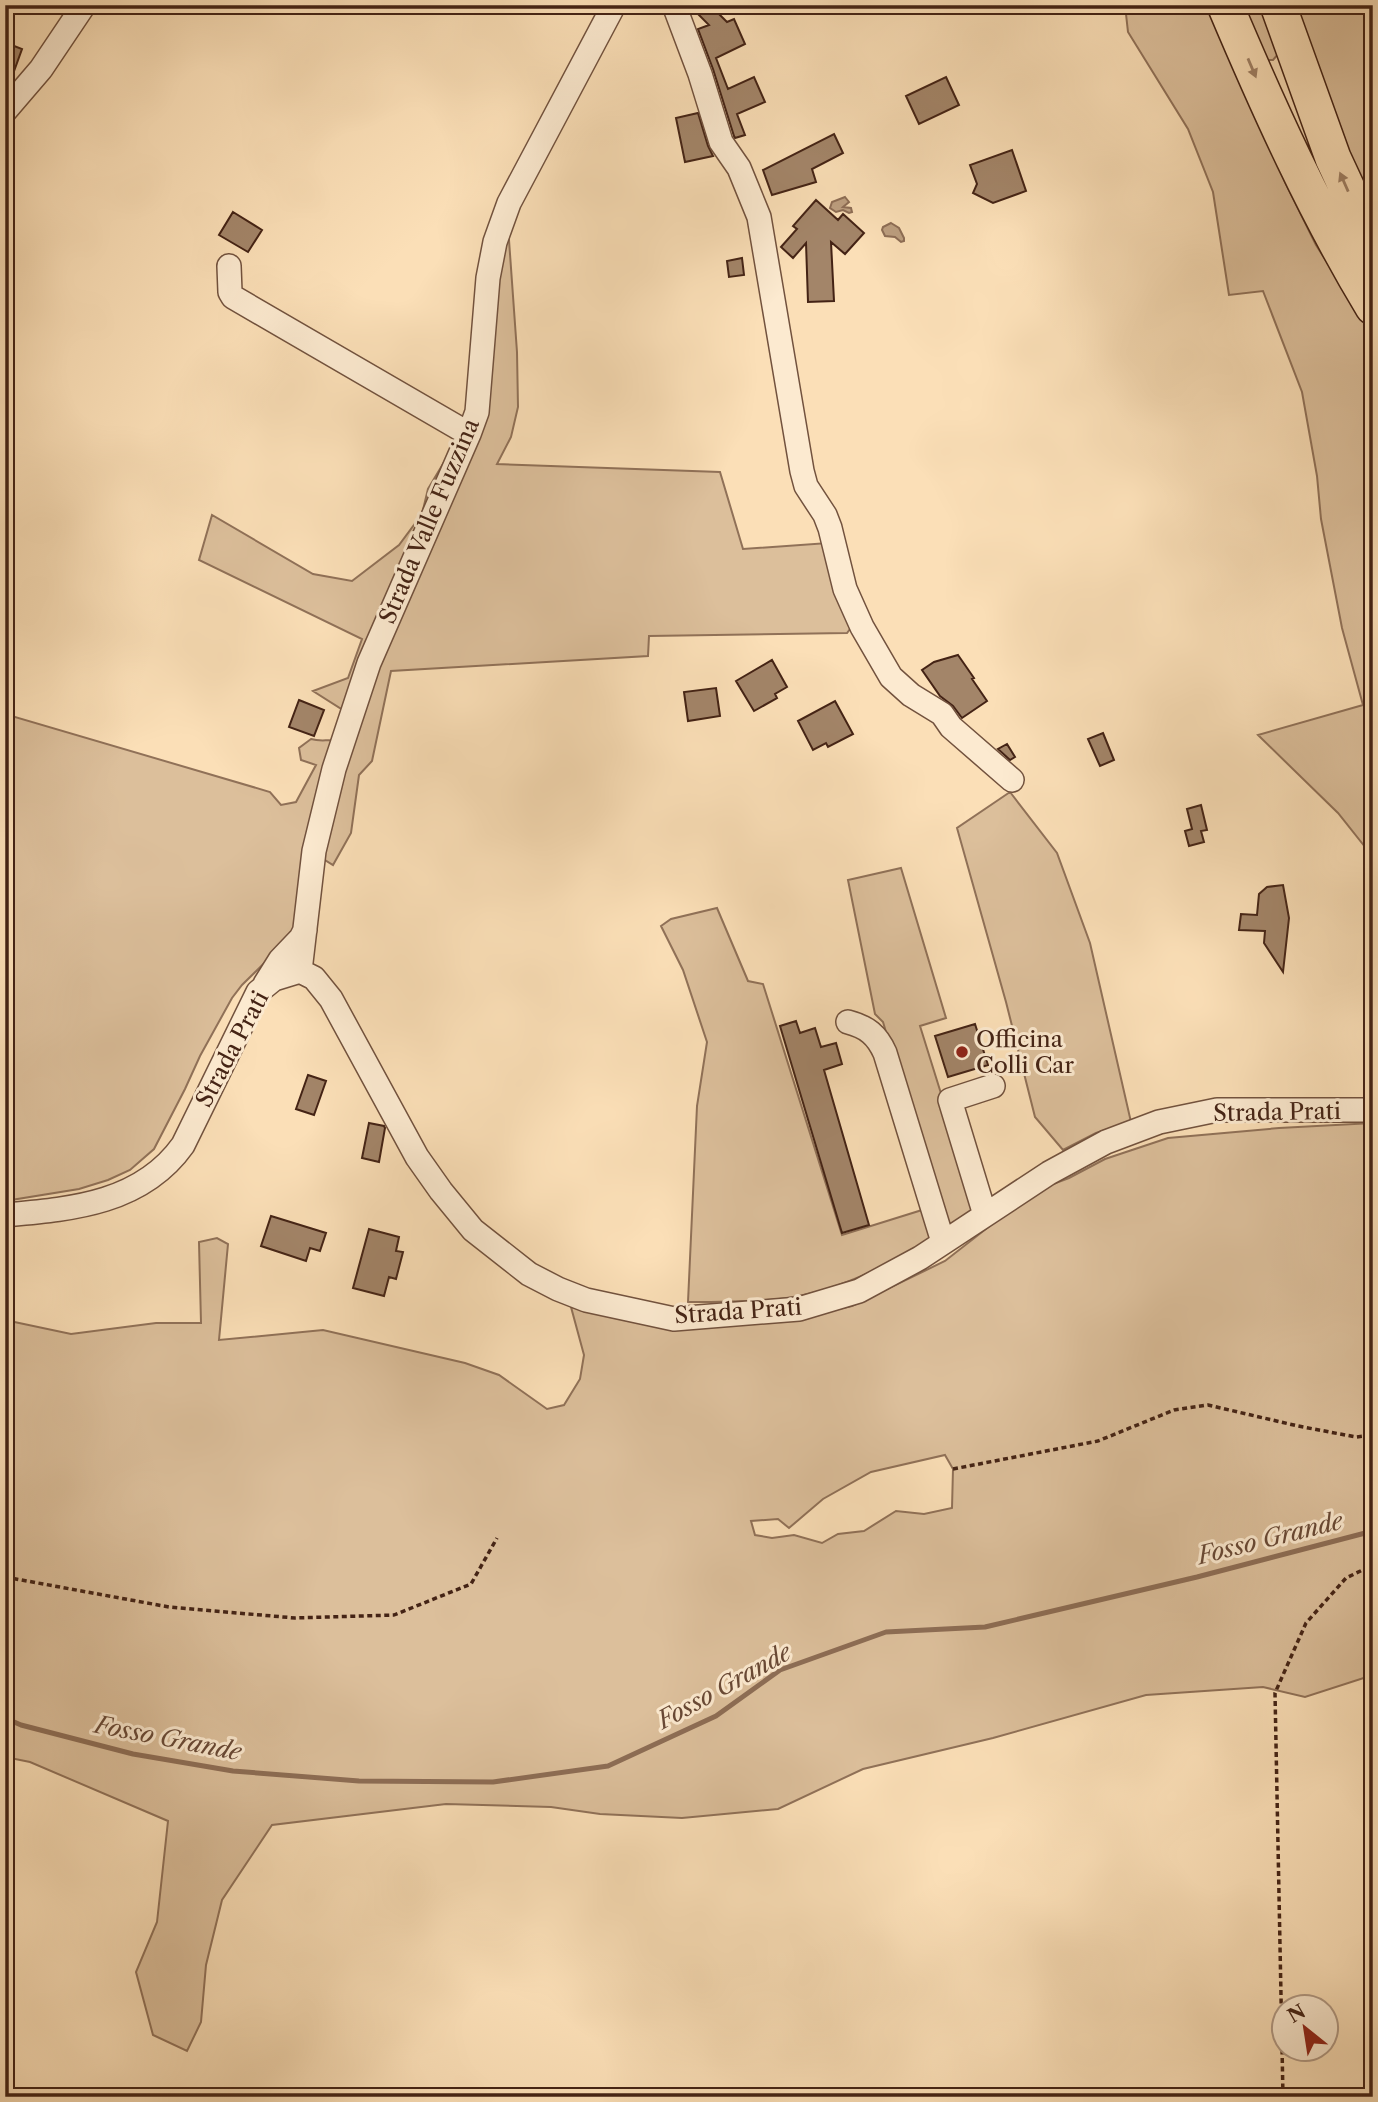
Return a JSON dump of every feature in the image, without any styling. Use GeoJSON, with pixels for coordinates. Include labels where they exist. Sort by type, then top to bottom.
{"type":"FeatureCollection","features":[{"type":"Feature","properties":{"kind":"highway"},"geometry":{"type":"LineString","coordinates":[[1226,5],[1256,77],[1319,211],[1373,307]]}},
{"type":"Feature","properties":{"kind":"highway"},"geometry":{"type":"LineString","coordinates":[[1278,5],[1333,158],[1373,244]]}},
{"type":"Feature","properties":{"kind":"street"},"geometry":{"type":"LineString","coordinates":[[5,111],[48,59],[84,5]]}},
{"type":"Feature","properties":{"kind":"street","name":"Strada Valle Fuzzina"},"geometry":{"type":"LineString","coordinates":[[300,971],[314,851],[334,769],[369,663],[477,412],[488,278],[495,243],[509,203],[614,5]]}},
{"type":"Feature","properties":{"kind":"street"},"geometry":{"type":"LineString","coordinates":[[674,5],[700,74],[721,142],[739,168],[759,217],[802,471],[806,486],[825,515],[830,528],[845,589],[876,653],[891,677],[911,695],[942,714],[951,727],[1012,780]]}},
{"type":"Feature","properties":{"kind":"street"},"geometry":{"type":"LineString","coordinates":[[229,266],[230,292],[233,297],[469,434]]}},
{"type":"Feature","properties":{"kind":"street"},"geometry":{"type":"LineString","coordinates":[[265,984],[280,960],[305,930]]}},
{"type":"Feature","properties":{"kind":"street","name":"Strada Valle Fuzzina"},"geometry":{"type":"LineString","coordinates":[[305,930],[331,999]]}},
{"type":"Feature","properties":{"kind":"street","name":"Strada Prati"},"geometry":{"type":"LineString","coordinates":[[5,1215],[65,1210],[94,1204],[139,1185],[157,1172],[183,1145],[258,992],[265,984],[300,971],[314,978],[331,999],[417,1157],[473,1230],[529,1274],[558,1289],[586,1300],[674,1319],[799,1309],[859,1291],[920,1258],[1049,1172],[1106,1142],[1159,1122],[1217,1110],[1373,1110]]}},
{"type":"Feature","properties":{"kind":"street"},"geometry":{"type":"LineString","coordinates":[[848,1022],[864,1026],[878,1038],[886,1053],[943,1242]]}},
{"type":"Feature","properties":{"kind":"street"},"geometry":{"type":"LineString","coordinates":[[985,1215],[950,1100],[993,1086]]}},
{"type":"Feature","properties":{"kind":"path"},"geometry":{"type":"LineString","coordinates":[[953,1469],[1098,1441],[1174,1410],[1208,1405],[1356,1437],[1373,1435]]}},
{"type":"Feature","properties":{"kind":"path"},"geometry":{"type":"LineString","coordinates":[[5,1577],[169,1607],[295,1618],[394,1615],[471,1584],[497,1538]]}},
{"type":"Feature","properties":{"kind":"path"},"geometry":{"type":"LineString","coordinates":[[1283,2097],[1275,1693],[1306,1623],[1346,1578],[1373,1565]]}},
{"type":"Feature","properties":{"kind":"shaded area"},"geometry":{"type":"Polygon","coordinates":[[[1125,5],[1212,5],[1285,182],[1316,245],[1373,334],[1373,857],[1338,813],[1258,735],[1363,705],[1342,628],[1321,519],[1317,476],[1302,392],[1263,291],[1229,295],[1213,192],[1188,129],[1128,32],[1125,5]]]}},
{"type":"Feature","properties":{"kind":"shaded area"},"geometry":{"type":"Polygon","coordinates":[[[1238,5],[1269,5],[1279,53],[1273,60],[1266,60],[1238,5]]]}},
{"type":"Feature","properties":{"kind":"shaded area"},"geometry":{"type":"Polygon","coordinates":[[[1292,5],[1366,5],[1373,12],[1373,209],[1359,181],[1292,5]]]}},
{"type":"Feature","properties":{"kind":"shaded area"},"geometry":{"type":"Polygon","coordinates":[[[845,197],[849,202],[843,207],[851,208],[852,212],[836,212],[830,208],[832,202],[845,197]]]}},
{"type":"Feature","properties":{"kind":"shaded area"},"geometry":{"type":"Polygon","coordinates":[[[891,223],[899,228],[904,241],[885,236],[883,227],[891,223]]]}},
{"type":"Feature","properties":{"kind":"shaded area"},"geometry":{"type":"Polygon","coordinates":[[[508,226],[518,407],[511,437],[497,464],[720,472],[743,549],[828,543],[853,625],[847,633],[649,636],[648,656],[391,671],[372,761],[359,775],[351,833],[333,865],[307,849],[294,934],[232,998],[154,1149],[130,1170],[108,1180],[79,1189],[5,1201],[5,714],[270,792],[281,805],[296,802],[316,765],[301,760],[299,748],[311,739],[337,741],[349,714],[313,691],[348,678],[362,639],[199,560],[212,515],[313,574],[352,581],[399,545],[422,514],[428,489],[467,424],[508,226]]]}},
{"type":"Feature","properties":{"kind":"shaded area"},"geometry":{"type":"Polygon","coordinates":[[[1010,792],[1057,853],[1090,943],[1131,1122],[1096,1133],[1063,1150],[1035,1117],[957,828],[1010,792]]]}},
{"type":"Feature","properties":{"kind":"shaded area"},"geometry":{"type":"Polygon","coordinates":[[[901,868],[946,1018],[920,1026],[977,1209],[883,1266],[832,1287],[779,1299],[688,1302],[697,1106],[707,1042],[683,970],[661,926],[671,919],[717,908],[748,981],[763,984],[842,1235],[938,1205],[883,1022],[875,1014],[848,880],[901,868]]]}},
{"type":"Feature","properties":{"kind":"shaded area"},"geometry":{"type":"Polygon","coordinates":[[[1373,1123],[1373,1675],[1305,1697],[1263,1687],[1146,1695],[993,1738],[863,1769],[778,1809],[682,1818],[600,1814],[551,1807],[446,1804],[272,1825],[222,1900],[206,1965],[201,2022],[187,2051],[153,2035],[136,1972],[157,1922],[168,1821],[30,1762],[5,1757],[5,1320],[71,1334],[156,1323],[201,1323],[199,1242],[217,1238],[228,1244],[219,1340],[323,1330],[465,1363],[499,1375],[547,1409],[564,1405],[580,1379],[584,1355],[571,1307],[634,1322],[717,1324],[778,1322],[852,1306],[945,1261],[1014,1207],[1053,1184],[1105,1159],[1168,1138],[1373,1123]],[[945,1455],[871,1472],[823,1499],[789,1528],[778,1519],[751,1521],[755,1535],[772,1538],[794,1535],[822,1543],[838,1534],[864,1531],[896,1511],[924,1514],[952,1508],[953,1469],[945,1455]]]}},
{"type":"Feature","properties":{"kind":"building"},"geometry":{"type":"Polygon","coordinates":[[[689,5],[710,5],[727,22],[734,19],[745,44],[716,58],[728,89],[754,77],[765,102],[737,114],[745,135],[734,136],[698,29],[709,25],[689,5]]]}},
{"type":"Feature","properties":{"kind":"building"},"geometry":{"type":"Polygon","coordinates":[[[9,44],[22,49],[9,85],[5,89],[5,54],[9,44]]]}},
{"type":"Feature","properties":{"kind":"building"},"geometry":{"type":"Polygon","coordinates":[[[946,77],[959,105],[919,124],[906,96],[946,77]]]}},
{"type":"Feature","properties":{"kind":"building"},"geometry":{"type":"Polygon","coordinates":[[[698,113],[713,156],[685,162],[676,118],[698,113]]]}},
{"type":"Feature","properties":{"kind":"building"},"geometry":{"type":"Polygon","coordinates":[[[834,134],[843,153],[812,169],[816,182],[772,195],[763,170],[834,134]]]}},
{"type":"Feature","properties":{"kind":"building"},"geometry":{"type":"Polygon","coordinates":[[[1012,150],[1026,191],[993,203],[973,193],[977,184],[970,165],[1012,150]]]}},
{"type":"Feature","properties":{"kind":"building"},"geometry":{"type":"Polygon","coordinates":[[[816,200],[838,220],[843,214],[864,233],[845,254],[831,242],[834,301],[808,302],[806,243],[793,258],[781,247],[797,229],[793,226],[816,200]]]}},
{"type":"Feature","properties":{"kind":"building"},"geometry":{"type":"Polygon","coordinates":[[[233,212],[262,230],[248,252],[219,235],[233,212]]]}},
{"type":"Feature","properties":{"kind":"building"},"geometry":{"type":"Polygon","coordinates":[[[742,258],[744,275],[729,277],[727,261],[742,258]]]}},
{"type":"Feature","properties":{"kind":"building"},"geometry":{"type":"Polygon","coordinates":[[[958,655],[987,701],[962,718],[953,706],[940,696],[922,670],[934,662],[958,655]]]}},
{"type":"Feature","properties":{"kind":"building"},"geometry":{"type":"Polygon","coordinates":[[[772,660],[787,687],[775,694],[777,698],[754,711],[736,681],[772,660]]]}},
{"type":"Feature","properties":{"kind":"building"},"geometry":{"type":"Polygon","coordinates":[[[716,688],[720,716],[688,721],[684,692],[716,688]]]}},
{"type":"Feature","properties":{"kind":"building"},"geometry":{"type":"Polygon","coordinates":[[[299,700],[324,710],[314,736],[289,727],[299,700]]]}},
{"type":"Feature","properties":{"kind":"building"},"geometry":{"type":"Polygon","coordinates":[[[835,701],[853,734],[828,747],[826,743],[813,750],[798,721],[835,701]]]}},
{"type":"Feature","properties":{"kind":"building"},"geometry":{"type":"Polygon","coordinates":[[[1103,733],[1114,760],[1100,766],[1088,739],[1103,733]]]}},
{"type":"Feature","properties":{"kind":"building"},"geometry":{"type":"Polygon","coordinates":[[[1007,744],[1015,757],[1010,760],[998,749],[1007,744]]]}},
{"type":"Feature","properties":{"kind":"building"},"geometry":{"type":"Polygon","coordinates":[[[1201,805],[1207,830],[1201,831],[1204,842],[1189,846],[1185,831],[1192,829],[1187,809],[1201,805]]]}},
{"type":"Feature","properties":{"kind":"building"},"geometry":{"type":"Polygon","coordinates":[[[1283,885],[1289,918],[1283,972],[1264,943],[1265,931],[1239,930],[1241,914],[1257,915],[1259,894],[1267,887],[1283,885]]]}},
{"type":"Feature","properties":{"kind":"building"},"geometry":{"type":"Polygon","coordinates":[[[796,1021],[800,1033],[815,1028],[821,1047],[836,1043],[842,1064],[824,1070],[869,1225],[842,1233],[780,1026],[796,1021]]]}},
{"type":"Feature","properties":{"kind":"building"},"geometry":{"type":"Polygon","coordinates":[[[975,1024],[988,1065],[948,1077],[935,1036],[975,1024]]]}},
{"type":"Feature","properties":{"kind":"building"},"geometry":{"type":"Polygon","coordinates":[[[308,1075],[326,1081],[314,1115],[296,1109],[308,1075]]]}},
{"type":"Feature","properties":{"kind":"building"},"geometry":{"type":"Polygon","coordinates":[[[369,1123],[385,1128],[379,1162],[362,1158],[369,1123]]]}},
{"type":"Feature","properties":{"kind":"building"},"geometry":{"type":"Polygon","coordinates":[[[271,1216],[326,1233],[320,1251],[310,1248],[306,1261],[261,1246],[271,1216]]]}},
{"type":"Feature","properties":{"kind":"building"},"geometry":{"type":"Polygon","coordinates":[[[369,1229],[399,1237],[396,1251],[403,1252],[396,1279],[389,1277],[384,1296],[353,1288],[369,1229]]]}},
{"type":"Feature","properties":{"kind":"waterway","name":"Fosso Grande"},"geometry":{"type":"LineString","coordinates":[[5,1718],[21,1725],[133,1754],[233,1771],[359,1781],[493,1782],[608,1766],[716,1716],[780,1670],[886,1632],[985,1627],[1197,1577],[1373,1531]]}},
{"type":"Feature","properties":{"kind":"place","name":"Officina Colli Car"},"geometry":{"type":"Point","coordinates":[962,1052]}}]}
